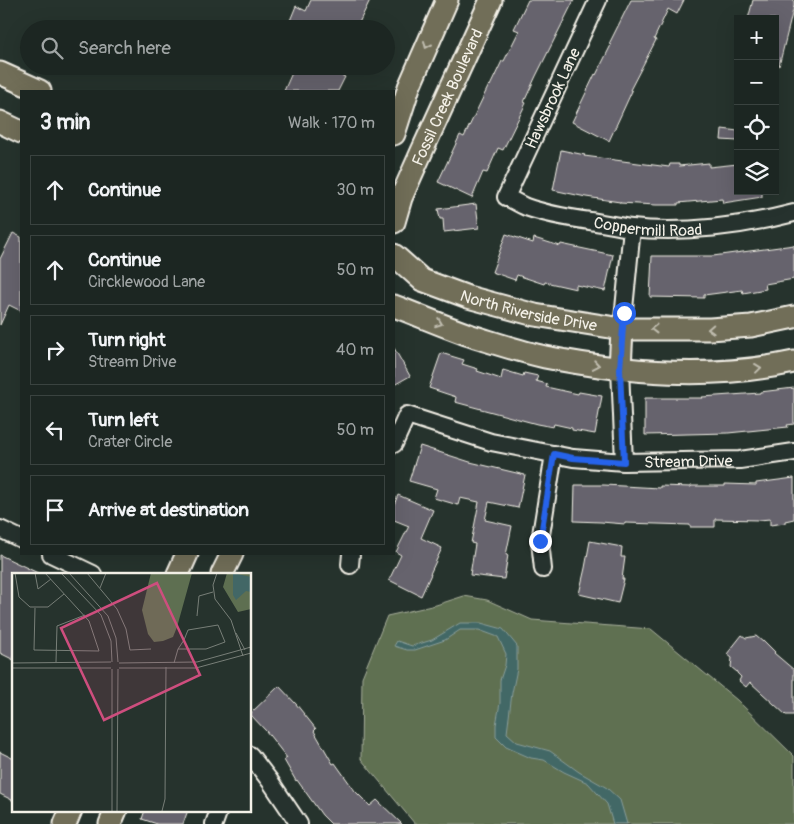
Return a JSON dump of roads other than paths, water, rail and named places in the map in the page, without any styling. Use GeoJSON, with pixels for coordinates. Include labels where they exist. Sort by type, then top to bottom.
{"type":"FeatureCollection","features":[{"type":"Feature","properties":{"kind":"main road","name":"Fossil Creek Boulevard"},"geometry":{"type":"LineString","coordinates":[[395,131],[409,87],[447,0]]}},
{"type":"Feature","properties":{"kind":"main road","name":"Fossil Creek Boulevard"},"geometry":{"type":"LineString","coordinates":[[395,219],[401,198],[491,0]]}},
{"type":"Feature","properties":{"kind":"main road"},"geometry":{"type":"LineString","coordinates":[[0,73],[38,90]]}},
{"type":"Feature","properties":{"kind":"main road"},"geometry":{"type":"LineString","coordinates":[[0,122],[20,132]]}},
{"type":"Feature","properties":{"kind":"main road","name":"North Riverside Drive"},"geometry":{"type":"LineString","coordinates":[[395,256],[422,280],[468,297],[535,315],[622,329],[710,329],[751,326],[794,317]]}},
{"type":"Feature","properties":{"kind":"main road"},"geometry":{"type":"LineString","coordinates":[[395,306],[474,336],[543,356],[620,369],[718,373],[794,362]]}},
{"type":"Feature","properties":{"kind":"main road"},"geometry":{"type":"LineString","coordinates":[[620,369],[622,329]]}},
{"type":"Feature","properties":{"kind":"main road"},"geometry":{"type":"LineString","coordinates":[[178,573],[187,555]]}},
{"type":"Feature","properties":{"kind":"main road"},"geometry":{"type":"LineString","coordinates":[[222,573],[232,555]]}},
{"type":"Feature","properties":{"kind":"main road"},"geometry":{"type":"LineString","coordinates":[[65,824],[69,812]]}},
{"type":"Feature","properties":{"kind":"main road"},"geometry":{"type":"LineString","coordinates":[[110,824],[115,812]]}},
{"type":"Feature","properties":{"kind":"street","name":"Hawsbrook Lane"},"geometry":{"type":"LineString","coordinates":[[506,197],[598,0]]}},
{"type":"Feature","properties":{"kind":"street","name":"Coppermill Road"},"geometry":{"type":"LineString","coordinates":[[506,197],[538,211],[632,228],[714,228],[794,214]]}},
{"type":"Feature","properties":{"kind":"street"},"geometry":{"type":"LineString","coordinates":[[622,329],[632,228]]}},
{"type":"Feature","properties":{"kind":"street"},"geometry":{"type":"LineString","coordinates":[[620,369],[624,462]]}},
{"type":"Feature","properties":{"kind":"street","name":"Stream Drive"},"geometry":{"type":"LineString","coordinates":[[395,442],[407,415],[491,442],[573,458],[624,462],[740,460],[794,452]]}},
{"type":"Feature","properties":{"kind":"street"},"geometry":{"type":"LineString","coordinates":[[543,569],[540,541],[554,454]]}},
{"type":"Feature","properties":{"kind":"street"},"geometry":{"type":"LineString","coordinates":[[0,529],[20,539]]}},
{"type":"Feature","properties":{"kind":"street"},"geometry":{"type":"LineString","coordinates":[[53,555],[91,573]]}},
{"type":"Feature","properties":{"kind":"street"},"geometry":{"type":"LineString","coordinates":[[251,760],[299,824]]}},
{"type":"Feature","properties":{"kind":"street"},"geometry":{"type":"LineString","coordinates":[[214,824],[218,812]]}},
{"type":"Feature","properties":{"kind":"water"},"geometry":{"type":"Polygon","coordinates":[[[460,623],[481,623],[503,629],[517,646],[517,669],[507,733],[517,742],[550,751],[579,772],[607,788],[620,800],[627,824],[613,824],[607,804],[588,783],[544,760],[531,758],[506,747],[496,737],[500,703],[500,680],[506,654],[498,637],[479,630],[460,630],[445,640],[415,650],[394,646],[397,641],[412,646],[432,640],[460,623]]]}}]}
